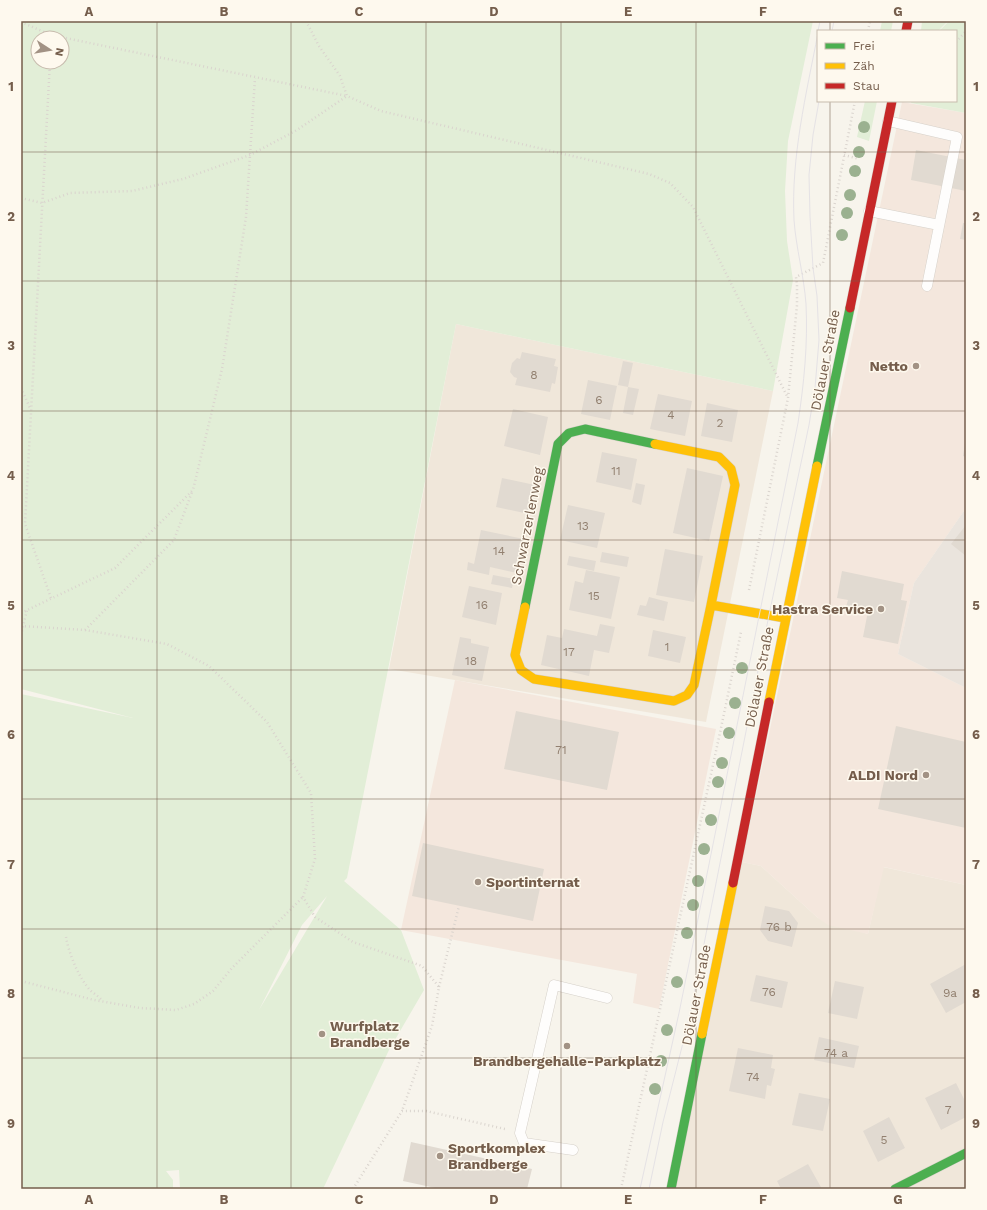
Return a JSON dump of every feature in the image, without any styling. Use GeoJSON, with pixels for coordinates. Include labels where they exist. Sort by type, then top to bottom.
{"type":"FeatureCollection","features":[{"type":"Feature","properties":{"kind":"main road","name":"Dölauer Straße"},"geometry":{"type":"LineString","coordinates":[[671,1189],[785,618],[836,379],[892,102]]}},
{"type":"Feature","properties":{"kind":"main road","name":"Schwarzerlenweg"},"geometry":{"type":"LineString","coordinates":[[586,429],[719,457],[731,469],[735,485],[711,605],[694,685],[687,695],[674,701],[534,679],[521,670],[515,655],[558,444],[569,433],[586,429]]}},
{"type":"Feature","properties":{"kind":"main road"},"geometry":{"type":"LineString","coordinates":[[711,605],[785,618]]}},
{"type":"Feature","properties":{"kind":"main road"},"geometry":{"type":"LineString","coordinates":[[895,1189],[966,1153]]}},
{"type":"Feature","properties":{"kind":"lane"},"geometry":{"type":"LineString","coordinates":[[888,121],[957,137],[938,225],[927,286]]}},
{"type":"Feature","properties":{"kind":"lane"},"geometry":{"type":"LineString","coordinates":[[870,211],[938,225]]}},
{"type":"Feature","properties":{"kind":"lane"},"geometry":{"type":"LineString","coordinates":[[573,1150],[524,1143],[520,1133],[554,985],[607,998]]}},
{"type":"Feature","properties":{"kind":"path"},"geometry":{"type":"LineString","coordinates":[[306,21],[319,46],[340,76],[347,96]]}},
{"type":"Feature","properties":{"kind":"path"},"geometry":{"type":"LineString","coordinates":[[21,22],[38,30]]}},
{"type":"Feature","properties":{"kind":"path"},"geometry":{"type":"LineString","coordinates":[[957,41],[966,32]]}},
{"type":"Feature","properties":{"kind":"path"},"geometry":{"type":"LineString","coordinates":[[70,40],[347,96],[380,111],[650,174],[670,183],[693,207],[788,398]]}},
{"type":"Feature","properties":{"kind":"path"},"geometry":{"type":"LineString","coordinates":[[50,70],[25,524],[51,598]]}},
{"type":"Feature","properties":{"kind":"path"},"geometry":{"type":"LineString","coordinates":[[85,630],[174,540],[193,490],[222,369],[246,217],[255,78]]}},
{"type":"Feature","properties":{"kind":"path"},"geometry":{"type":"LineString","coordinates":[[21,198],[42,203],[70,193],[132,191],[184,179],[250,155],[297,130],[347,96]]}},
{"type":"Feature","properties":{"kind":"path","name":"Dölauer Straße"},"geometry":{"type":"LineString","coordinates":[[621,1189],[720,735],[788,398],[797,305],[796,277],[823,263],[855,102]]}},
{"type":"Feature","properties":{"kind":"path"},"geometry":{"type":"LineString","coordinates":[[21,388],[31,409]]}},
{"type":"Feature","properties":{"kind":"path"},"geometry":{"type":"LineString","coordinates":[[21,613],[115,568],[193,490]]}},
{"type":"Feature","properties":{"kind":"path"},"geometry":{"type":"LineString","coordinates":[[21,635],[27,610]]}},
{"type":"Feature","properties":{"kind":"path"},"geometry":{"type":"LineString","coordinates":[[21,981],[104,1002],[140,1008],[176,1010],[194,1004],[213,991],[232,968],[303,898],[315,859],[311,793],[267,722],[209,666],[167,644],[85,630],[22,626]]}},
{"type":"Feature","properties":{"kind":"path"},"geometry":{"type":"LineString","coordinates":[[303,898],[315,917],[353,942],[422,966],[439,988]]}},
{"type":"Feature","properties":{"kind":"path"},"geometry":{"type":"LineString","coordinates":[[353,1189],[402,1111],[432,1026],[439,988],[459,906]]}},
{"type":"Feature","properties":{"kind":"path"},"geometry":{"type":"LineString","coordinates":[[66,937],[69,953],[80,973],[90,990],[104,1002]]}},
{"type":"Feature","properties":{"kind":"path"},"geometry":{"type":"LineString","coordinates":[[402,1111],[426,1111],[520,1133]]}},
{"type":"Feature","properties":{"kind":"shaded area"},"geometry":{"type":"Polygon","coordinates":[[[902,102],[966,113],[966,508],[914,583],[898,654],[966,688],[966,885],[884,867],[868,934],[828,925],[818,918],[761,866],[742,862],[902,102]]]}},
{"type":"Feature","properties":{"kind":"shaded area"},"geometry":{"type":"Polygon","coordinates":[[[456,324],[773,391],[706,722],[389,669],[456,324]]]}},
{"type":"Feature","properties":{"kind":"shaded area"},"geometry":{"type":"Polygon","coordinates":[[[966,508],[966,688],[898,654],[914,583],[966,508]]]}},
{"type":"Feature","properties":{"kind":"shaded area"},"geometry":{"type":"Polygon","coordinates":[[[455,680],[716,729],[659,1009],[633,1003],[637,974],[401,930],[455,680]]]}},
{"type":"Feature","properties":{"kind":"shaded area"},"geometry":{"type":"Polygon","coordinates":[[[742,862],[761,866],[818,918],[868,934],[883,867],[966,885],[966,1153],[895,1189],[673,1189],[742,862]]]}},
{"type":"Feature","properties":{"kind":"shaded area"},"geometry":{"type":"Polygon","coordinates":[[[966,1159],[966,1189],[904,1189],[966,1159]]]}},
{"type":"Feature","properties":{"kind":"green space"},"geometry":{"type":"Polygon","coordinates":[[[21,21],[813,21],[788,141],[785,191],[787,241],[793,280],[773,391],[456,324],[347,878],[344,881],[401,930],[424,990],[389,1050],[323,1189],[180,1189],[179,1170],[166,1171],[173,1180],[173,1189],[21,1189],[21,694],[133,718],[21,689],[21,21]],[[327,896],[302,925],[259,1010],[327,896]]]}},
{"type":"Feature","properties":{"kind":"green space"},"geometry":{"type":"Polygon","coordinates":[[[882,21],[893,21],[891,30],[880,30],[882,21]]]}},
{"type":"Feature","properties":{"kind":"green space"},"geometry":{"type":"Polygon","coordinates":[[[922,21],[948,21],[939,30],[921,30],[922,21]]]}},
{"type":"Feature","properties":{"kind":"green space"},"geometry":{"type":"Polygon","coordinates":[[[949,21],[966,21],[966,113],[911,103],[957,102],[957,30],[940,30],[949,21]]]}},
{"type":"Feature","properties":{"kind":"green space"},"geometry":{"type":"Polygon","coordinates":[[[865,102],[877,102],[869,141],[857,137],[865,102]]]}},
{"type":"Feature","properties":{"kind":"building"},"geometry":{"type":"Polygon","coordinates":[[[916,150],[966,160],[966,191],[911,180],[916,150]]]}},
{"type":"Feature","properties":{"kind":"building"},"geometry":{"type":"Polygon","coordinates":[[[963,223],[966,223],[966,240],[960,239],[963,223]]]}},
{"type":"Feature","properties":{"kind":"building"},"geometry":{"type":"Polygon","coordinates":[[[522,352],[556,359],[554,366],[558,367],[555,384],[552,383],[550,392],[515,385],[517,378],[510,372],[512,363],[517,358],[520,359],[522,352]]]}},
{"type":"Feature","properties":{"kind":"building"},"geometry":{"type":"Polygon","coordinates":[[[623,361],[633,363],[628,387],[618,385],[623,361]]]}},
{"type":"Feature","properties":{"kind":"building"},"geometry":{"type":"Polygon","coordinates":[[[588,380],[617,386],[610,420],[581,414],[588,380]]]}},
{"type":"Feature","properties":{"kind":"building"},"geometry":{"type":"Polygon","coordinates":[[[628,387],[639,389],[633,415],[623,413],[628,387]]]}},
{"type":"Feature","properties":{"kind":"building"},"geometry":{"type":"Polygon","coordinates":[[[658,394],[692,401],[685,436],[650,429],[658,394]]]}},
{"type":"Feature","properties":{"kind":"building"},"geometry":{"type":"Polygon","coordinates":[[[707,403],[738,410],[732,442],[701,436],[707,403]]]}},
{"type":"Feature","properties":{"kind":"building"},"geometry":{"type":"Polygon","coordinates":[[[513,409],[548,417],[540,455],[504,446],[513,409]]]}},
{"type":"Feature","properties":{"kind":"building"},"geometry":{"type":"Polygon","coordinates":[[[966,443],[966,457],[963,456],[966,443]]]}},
{"type":"Feature","properties":{"kind":"building"},"geometry":{"type":"Polygon","coordinates":[[[602,452],[637,459],[631,490],[596,482],[602,452]]]}},
{"type":"Feature","properties":{"kind":"building"},"geometry":{"type":"Polygon","coordinates":[[[687,468],[723,476],[709,541],[673,533],[687,468]]]}},
{"type":"Feature","properties":{"kind":"building"},"geometry":{"type":"Polygon","coordinates":[[[502,478],[535,485],[529,514],[496,507],[502,478]]]}},
{"type":"Feature","properties":{"kind":"building"},"geometry":{"type":"Polygon","coordinates":[[[636,483],[645,485],[641,505],[632,502],[636,483]]]}},
{"type":"Feature","properties":{"kind":"building"},"geometry":{"type":"Polygon","coordinates":[[[568,505],[605,513],[597,548],[560,540],[568,505]]]}},
{"type":"Feature","properties":{"kind":"building"},"geometry":{"type":"Polygon","coordinates":[[[966,525],[966,556],[951,544],[966,525]]]}},
{"type":"Feature","properties":{"kind":"building"},"geometry":{"type":"Polygon","coordinates":[[[481,530],[524,539],[517,573],[490,567],[489,575],[467,570],[468,562],[474,564],[481,530]]]}},
{"type":"Feature","properties":{"kind":"building"},"geometry":{"type":"Polygon","coordinates":[[[665,549],[703,556],[694,602],[656,595],[665,549]]]}},
{"type":"Feature","properties":{"kind":"building"},"geometry":{"type":"Polygon","coordinates":[[[602,552],[629,557],[627,567],[600,562],[602,552]]]}},
{"type":"Feature","properties":{"kind":"building"},"geometry":{"type":"Polygon","coordinates":[[[569,556],[596,561],[594,571],[567,565],[569,556]]]}},
{"type":"Feature","properties":{"kind":"building"},"geometry":{"type":"Polygon","coordinates":[[[586,570],[620,577],[611,619],[569,610],[575,581],[583,583],[586,570]]]}},
{"type":"Feature","properties":{"kind":"building","name":"Hastra Service"},"geometry":{"type":"Polygon","coordinates":[[[842,571],[904,584],[901,600],[907,601],[898,644],[863,637],[868,611],[846,607],[848,600],[837,598],[842,571]]]}},
{"type":"Feature","properties":{"kind":"building"},"geometry":{"type":"Polygon","coordinates":[[[493,575],[514,579],[512,588],[491,584],[493,575]]]}},
{"type":"Feature","properties":{"kind":"building"},"geometry":{"type":"Polygon","coordinates":[[[469,586],[502,593],[496,625],[462,617],[469,586]]]}},
{"type":"Feature","properties":{"kind":"building"},"geometry":{"type":"Polygon","coordinates":[[[649,597],[668,602],[664,621],[637,615],[640,605],[646,606],[649,597]]]}},
{"type":"Feature","properties":{"kind":"building"},"geometry":{"type":"Polygon","coordinates":[[[600,624],[615,627],[609,653],[594,650],[589,676],[541,665],[547,635],[562,638],[564,629],[597,636],[600,624]]]}},
{"type":"Feature","properties":{"kind":"building"},"geometry":{"type":"Polygon","coordinates":[[[653,630],[686,637],[680,663],[648,656],[653,630]]]}},
{"type":"Feature","properties":{"kind":"building"},"geometry":{"type":"Polygon","coordinates":[[[460,637],[471,639],[471,643],[489,647],[482,681],[452,675],[460,637]]]}},
{"type":"Feature","properties":{"kind":"building"},"geometry":{"type":"Polygon","coordinates":[[[516,711],[619,732],[607,790],[504,769],[516,711]]]}},
{"type":"Feature","properties":{"kind":"building","name":"ALDI Nord"},"geometry":{"type":"Polygon","coordinates":[[[896,726],[966,742],[966,828],[878,809],[896,726]]]}},
{"type":"Feature","properties":{"kind":"building","name":"Sportinternat"},"geometry":{"type":"Polygon","coordinates":[[[423,843],[544,869],[533,921],[412,896],[423,843]]]}},
{"type":"Feature","properties":{"kind":"building"},"geometry":{"type":"Polygon","coordinates":[[[765,906],[789,911],[798,923],[792,947],[768,941],[760,930],[765,906]]]}},
{"type":"Feature","properties":{"kind":"building"},"geometry":{"type":"Polygon","coordinates":[[[966,964],[966,1002],[946,1013],[930,984],[966,964]]]}},
{"type":"Feature","properties":{"kind":"building"},"geometry":{"type":"Polygon","coordinates":[[[756,975],[788,982],[782,1008],[750,1001],[756,975]]]}},
{"type":"Feature","properties":{"kind":"building"},"geometry":{"type":"Polygon","coordinates":[[[835,981],[864,987],[857,1019],[828,1013],[835,981]]]}},
{"type":"Feature","properties":{"kind":"building"},"geometry":{"type":"Polygon","coordinates":[[[819,1037],[859,1046],[854,1068],[814,1060],[819,1037]]]}},
{"type":"Feature","properties":{"kind":"building"},"geometry":{"type":"Polygon","coordinates":[[[738,1048],[773,1055],[771,1068],[775,1069],[771,1086],[767,1085],[765,1099],[729,1091],[738,1048]]]}},
{"type":"Feature","properties":{"kind":"building"},"geometry":{"type":"Polygon","coordinates":[[[956,1083],[966,1103],[966,1117],[941,1130],[925,1098],[956,1083]]]}},
{"type":"Feature","properties":{"kind":"building"},"geometry":{"type":"Polygon","coordinates":[[[799,1093],[830,1099],[823,1131],[792,1125],[799,1093]]]}},
{"type":"Feature","properties":{"kind":"building"},"geometry":{"type":"Polygon","coordinates":[[[889,1117],[905,1148],[878,1162],[863,1131],[889,1117]]]}},
{"type":"Feature","properties":{"kind":"building","name":"Sportkomplex Brandberge"},"geometry":{"type":"Polygon","coordinates":[[[411,1142],[532,1169],[527,1189],[440,1189],[403,1181],[411,1142]]]}},
{"type":"Feature","properties":{"kind":"building"},"geometry":{"type":"Polygon","coordinates":[[[808,1164],[822,1189],[781,1189],[777,1181],[808,1164]]]}},
{"type":"Feature","properties":{"kind":"tram line"},"geometry":{"type":"LineString","coordinates":[[818,30],[820,21]]}},
{"type":"Feature","properties":{"kind":"tram line"},"geometry":{"type":"LineString","coordinates":[[832,30],[834,21]]}},
{"type":"Feature","properties":{"kind":"tram line"},"geometry":{"type":"LineString","coordinates":[[640,1189],[679,1013],[798,423],[805,364],[806,304],[794,220],[795,173],[800,126],[817,38]]}},
{"type":"Feature","properties":{"kind":"tram line"},"geometry":{"type":"LineString","coordinates":[[649,1189],[663,1122],[690,1015],[769,615],[809,425],[815,388],[819,340],[817,296],[813,268],[809,175],[813,135],[819,102]]}},
{"type":"Feature","properties":{"kind":"traffic: fast"},"geometry":{"type":"LineString","coordinates":[[817,466],[850,308]]}},
{"type":"Feature","properties":{"kind":"traffic: fast"},"geometry":{"type":"LineString","coordinates":[[525,607],[558,444],[569,433],[585,429],[655,444]]}},
{"type":"Feature","properties":{"kind":"traffic: fast"},"geometry":{"type":"LineString","coordinates":[[671,1189],[702,1034]]}},
{"type":"Feature","properties":{"kind":"traffic: fast"},"geometry":{"type":"LineString","coordinates":[[895,1189],[966,1153]]}},
{"type":"Feature","properties":{"kind":"traffic: slow"},"geometry":{"type":"LineString","coordinates":[[655,444],[719,457],[731,469],[735,485],[711,605],[785,618]]}},
{"type":"Feature","properties":{"kind":"traffic: slow"},"geometry":{"type":"LineString","coordinates":[[769,702],[817,466]]}},
{"type":"Feature","properties":{"kind":"traffic: slow"},"geometry":{"type":"LineString","coordinates":[[525,607],[515,655],[521,670],[534,679],[674,701],[687,695],[694,685],[711,605]]}},
{"type":"Feature","properties":{"kind":"traffic: slow"},"geometry":{"type":"LineString","coordinates":[[702,1034],[733,883]]}},
{"type":"Feature","properties":{"kind":"traffic: jam"},"geometry":{"type":"LineString","coordinates":[[906,30],[908,21]]}},
{"type":"Feature","properties":{"kind":"traffic: jam"},"geometry":{"type":"LineString","coordinates":[[850,308],[892,102]]}},
{"type":"Feature","properties":{"kind":"traffic: jam"},"geometry":{"type":"LineString","coordinates":[[733,883],[769,702]]}},
{"type":"Feature","properties":{"kind":"place","name":"Netto"},"geometry":{"type":"Point","coordinates":[916,366]}},
{"type":"Feature","properties":{"kind":"place","name":"Hastra Service"},"geometry":{"type":"Point","coordinates":[881,609]}},
{"type":"Feature","properties":{"kind":"place","name":"ALDI Nord"},"geometry":{"type":"Point","coordinates":[926,775]}},
{"type":"Feature","properties":{"kind":"place","name":"Sportinternat"},"geometry":{"type":"Point","coordinates":[478,882]}},
{"type":"Feature","properties":{"kind":"place","name":"Wurfplatz Brandberge"},"geometry":{"type":"Point","coordinates":[322,1034]}},
{"type":"Feature","properties":{"kind":"place","name":"Brandbergehalle-Parkplatz"},"geometry":{"type":"Point","coordinates":[567,1046]}},
{"type":"Feature","properties":{"kind":"place","name":"Sportkomplex Brandberge"},"geometry":{"type":"Point","coordinates":[440,1156]}}]}
